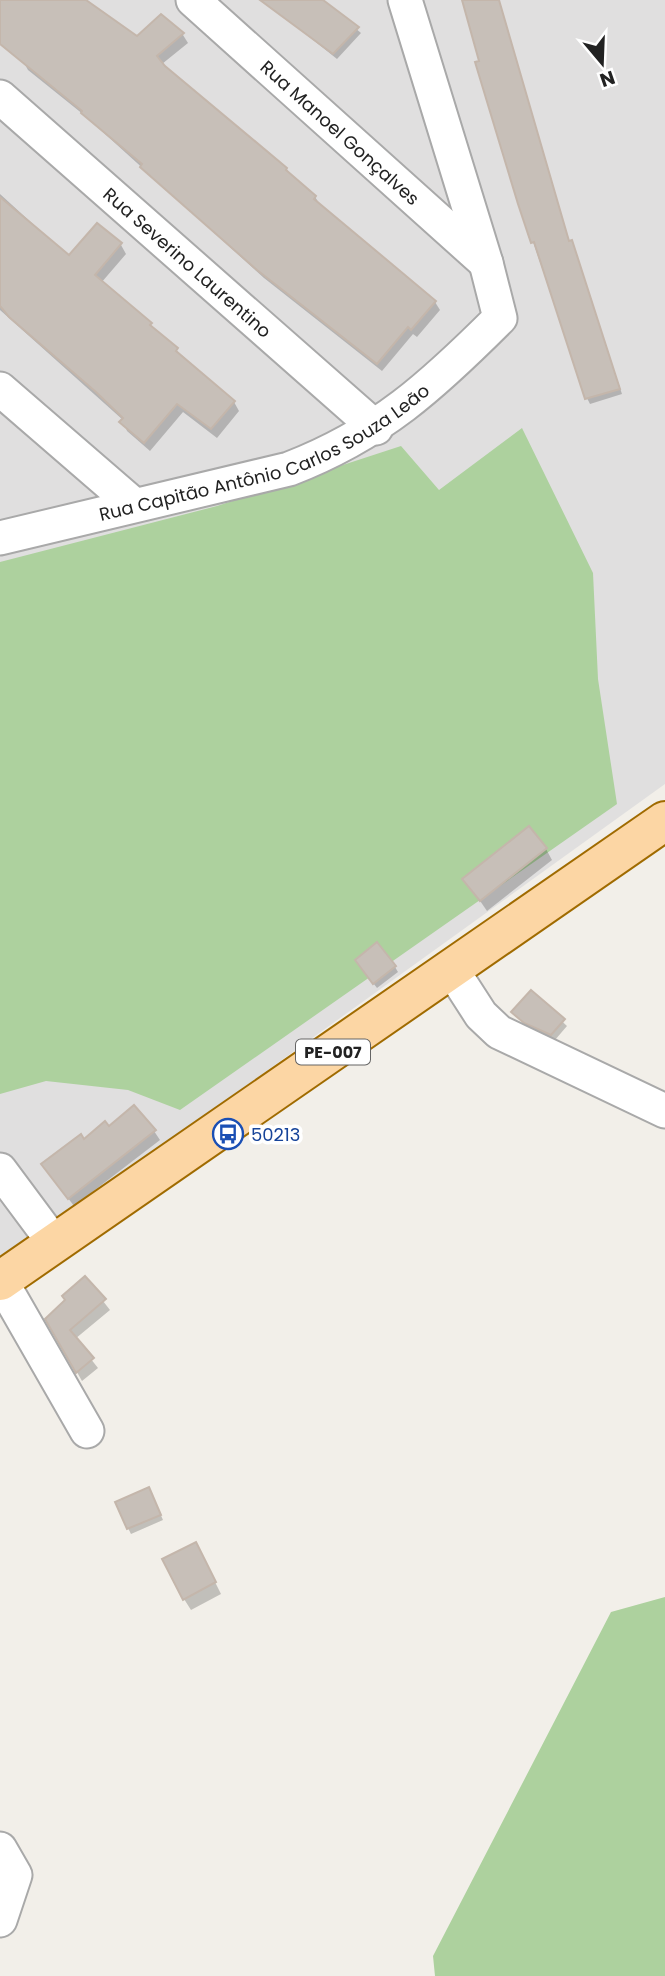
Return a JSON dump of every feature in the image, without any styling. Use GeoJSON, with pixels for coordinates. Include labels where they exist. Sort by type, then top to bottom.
{"type":"FeatureCollection","features":[{"type":"Feature","properties":{"kind":"main road","name":"PE-007"},"geometry":{"type":"LineString","coordinates":[[0,1281],[665,821]]}},
{"type":"Feature","properties":{"kind":"street","name":"Rua Manoel Gonçalves"},"geometry":{"type":"LineString","coordinates":[[193,0],[486,263]]}},
{"type":"Feature","properties":{"kind":"street"},"geometry":{"type":"LineString","coordinates":[[405,0],[486,263]]}},
{"type":"Feature","properties":{"kind":"street","name":"Rua Severino Laurentino"},"geometry":{"type":"LineString","coordinates":[[0,97],[376,428]]}},
{"type":"Feature","properties":{"kind":"street","name":"Rua Capitão Antônio Carlos Souza Leão"},"geometry":{"type":"LineString","coordinates":[[0,538],[289,469],[321,457],[376,428],[437,381],[500,318],[486,263]]}},
{"type":"Feature","properties":{"kind":"street"},"geometry":{"type":"LineString","coordinates":[[0,388],[133,505]]}},
{"type":"Feature","properties":{"kind":"street"},"geometry":{"type":"LineString","coordinates":[[452,970],[481,1015],[499,1032],[665,1111]]}},
{"type":"Feature","properties":{"kind":"street"},"geometry":{"type":"LineString","coordinates":[[0,1170],[55,1244]]}},
{"type":"Feature","properties":{"kind":"street"},"geometry":{"type":"LineString","coordinates":[[0,1281],[87,1431]]}},
{"type":"Feature","properties":{"kind":"street"},"geometry":{"type":"LineString","coordinates":[[0,1849],[15,1875],[0,1920]]}},
{"type":"Feature","properties":{"kind":"shaded area"},"geometry":{"type":"Polygon","coordinates":[[[0,0],[665,0],[665,784],[0,1263],[0,0]]]}},
{"type":"Feature","properties":{"kind":"green space"},"geometry":{"type":"Polygon","coordinates":[[[522,428],[593,573],[598,679],[617,804],[180,1110],[128,1090],[46,1081],[0,1094],[0,562],[217,506],[401,446],[439,490],[522,428]]]}},
{"type":"Feature","properties":{"kind":"green space"},"geometry":{"type":"Polygon","coordinates":[[[665,1597],[665,1976],[435,1976],[433,1956],[611,1612],[665,1597]]]}},
{"type":"Feature","properties":{"kind":"building"},"geometry":{"type":"Polygon","coordinates":[[[0,0],[86,0],[137,36],[161,14],[184,33],[157,56],[165,66],[287,168],[286,170],[316,196],[314,199],[436,301],[411,330],[408,327],[377,364],[257,270],[140,167],[142,164],[81,113],[82,111],[0,44],[0,0]]]}},
{"type":"Feature","properties":{"kind":"building"},"geometry":{"type":"Polygon","coordinates":[[[260,0],[323,0],[359,27],[333,54],[260,0]]]}},
{"type":"Feature","properties":{"kind":"building"},"geometry":{"type":"Polygon","coordinates":[[[462,0],[499,0],[569,241],[572,240],[620,389],[585,399],[534,242],[531,243],[518,204],[475,62],[479,61],[462,0]]]}},
{"type":"Feature","properties":{"kind":"building"},"geometry":{"type":"Polygon","coordinates":[[[0,197],[69,255],[97,223],[122,243],[95,275],[152,323],[150,325],[178,348],[176,351],[235,401],[211,429],[177,404],[144,443],[119,422],[123,418],[96,392],[9,317],[0,306],[0,197]]]}},
{"type":"Feature","properties":{"kind":"building"},"geometry":{"type":"Polygon","coordinates":[[[529,826],[547,848],[480,901],[462,879],[529,826]]]}},
{"type":"Feature","properties":{"kind":"building"},"geometry":{"type":"Polygon","coordinates":[[[377,942],[396,966],[373,984],[355,960],[377,942]]]}},
{"type":"Feature","properties":{"kind":"building"},"geometry":{"type":"Polygon","coordinates":[[[531,990],[565,1019],[551,1035],[524,1023],[511,1012],[531,990]]]}},
{"type":"Feature","properties":{"kind":"building"},"geometry":{"type":"Polygon","coordinates":[[[134,1105],[156,1130],[68,1199],[41,1164],[81,1134],[84,1139],[105,1121],[109,1126],[134,1105]]]}},
{"type":"Feature","properties":{"kind":"building"},"geometry":{"type":"Polygon","coordinates":[[[85,1276],[106,1299],[70,1330],[94,1358],[76,1373],[45,1319],[65,1300],[62,1296],[85,1276]]]}},
{"type":"Feature","properties":{"kind":"building"},"geometry":{"type":"Polygon","coordinates":[[[149,1487],[161,1515],[127,1529],[115,1502],[149,1487]]]}},
{"type":"Feature","properties":{"kind":"building"},"geometry":{"type":"Polygon","coordinates":[[[196,1542],[216,1582],[183,1600],[162,1559],[196,1542]]]}},
{"type":"Feature","properties":{"kind":"place","name":"50213"},"geometry":{"type":"Point","coordinates":[228,1134]}}]}
